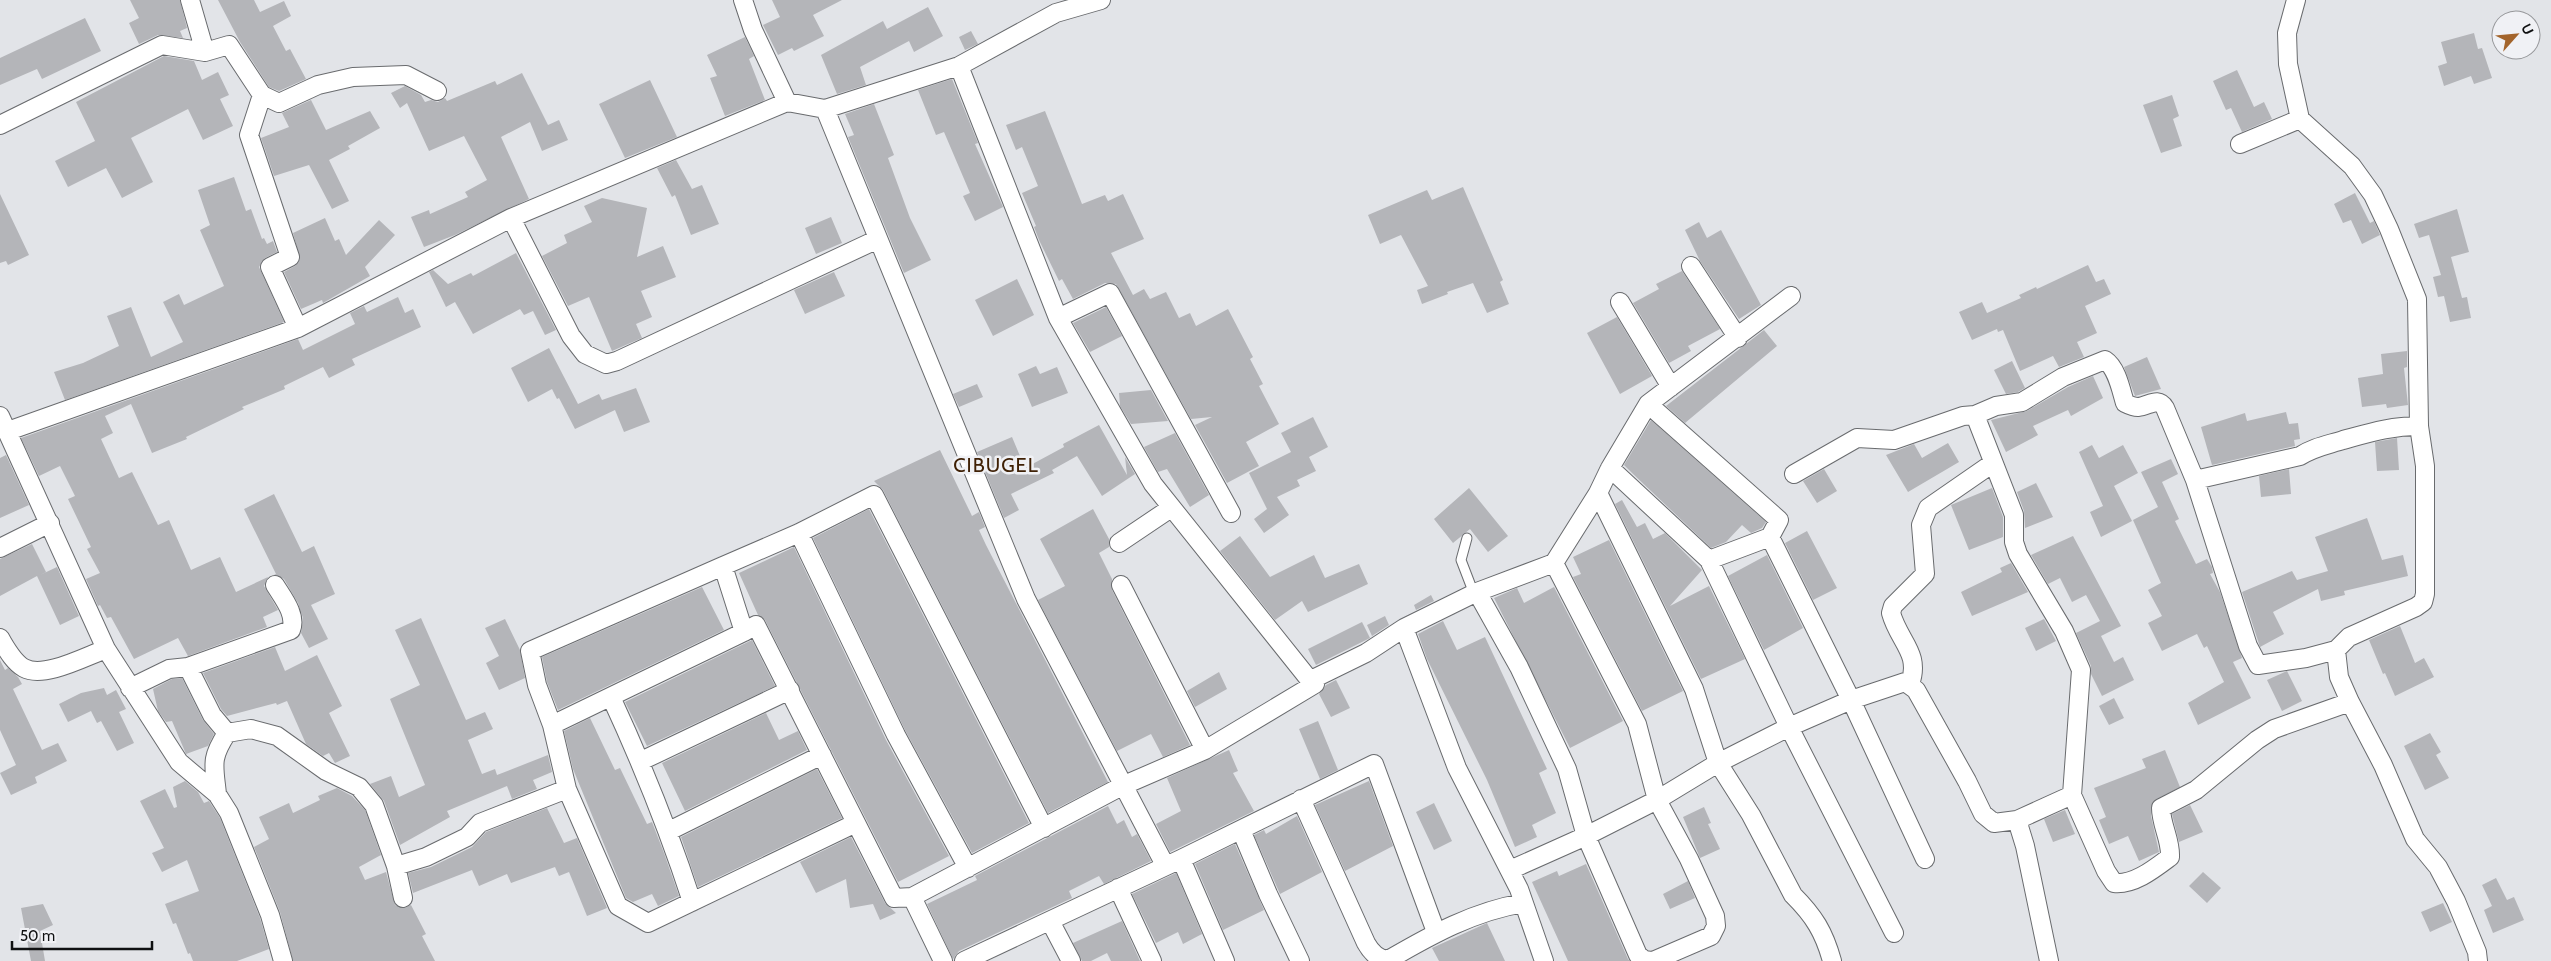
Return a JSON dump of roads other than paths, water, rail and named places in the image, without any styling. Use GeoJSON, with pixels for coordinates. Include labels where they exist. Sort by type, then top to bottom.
{"type":"FeatureCollection","features":[{"type":"Feature","properties":{"kind":"street"},"geometry":{"type":"LineString","coordinates":[[190,0],[205,52]]}},
{"type":"Feature","properties":{"kind":"street"},"geometry":{"type":"LineString","coordinates":[[743,0],[753,30],[787,102]]}},
{"type":"Feature","properties":{"kind":"street"},"geometry":{"type":"LineString","coordinates":[[283,961],[270,915],[229,813],[217,794],[179,762],[106,648],[4,424],[298,328],[511,218],[787,102],[825,109],[959,66],[1056,13],[1101,0]]}},
{"type":"Feature","properties":{"kind":"street"},"geometry":{"type":"LineString","coordinates":[[1794,474],[1857,438],[1894,440],[1963,416],[1976,415],[1996,406],[2022,402],[2063,377],[2105,360],[2113,370],[2125,403],[2137,407],[2156,401],[2162,404],[2195,480],[2248,646],[2258,666],[2306,658],[2336,650],[2349,637],[2423,602],[2426,594],[2425,466],[2419,426],[2416,299],[2389,229],[2368,188],[2352,166],[2300,119],[2288,64],[2287,33],[2296,0]]}},
{"type":"Feature","properties":{"kind":"street"},"geometry":{"type":"LineString","coordinates":[[0,125],[162,44],[205,52],[229,45],[262,95],[279,103],[318,85],[353,76],[406,75],[437,91]]}},
{"type":"Feature","properties":{"kind":"street"},"geometry":{"type":"LineString","coordinates":[[959,66],[1058,318],[1153,484],[1308,678],[1315,684]]}},
{"type":"Feature","properties":{"kind":"street"},"geometry":{"type":"LineString","coordinates":[[262,95],[249,135],[290,257],[270,267],[298,328]]}},
{"type":"Feature","properties":{"kind":"street"},"geometry":{"type":"LineString","coordinates":[[825,109],[876,240],[1026,599],[1122,786],[1165,865]]}},
{"type":"Feature","properties":{"kind":"street"},"geometry":{"type":"LineString","coordinates":[[2240,144],[2300,119]]}},
{"type":"Feature","properties":{"kind":"street"},"geometry":{"type":"LineString","coordinates":[[511,218],[571,336],[585,354],[606,364],[617,361],[876,240]]}},
{"type":"Feature","properties":{"kind":"street"},"geometry":{"type":"LineString","coordinates":[[1691,266],[1738,338]]}},
{"type":"Feature","properties":{"kind":"street"},"geometry":{"type":"LineString","coordinates":[[1058,318],[1110,294],[1230,513]]}},
{"type":"Feature","properties":{"kind":"street"},"geometry":{"type":"LineString","coordinates":[[1315,684],[1315,678],[1366,653],[1404,628],[1477,592],[1554,564],[1598,494],[1610,468],[1648,404],[1738,338],[1791,296]]}},
{"type":"Feature","properties":{"kind":"street"},"geometry":{"type":"LineString","coordinates":[[1620,302],[1671,387]]}},
{"type":"Feature","properties":{"kind":"street"},"geometry":{"type":"LineString","coordinates":[[1648,404],[1779,520],[1770,536],[1709,560]]}},
{"type":"Feature","properties":{"kind":"street"},"geometry":{"type":"LineString","coordinates":[[1976,415],[2014,515],[2014,542],[2018,554],[2064,631],[2081,670],[2072,795],[2106,871],[2114,883],[2128,882],[2154,869],[2170,857],[2170,849],[2161,817],[2161,808],[2196,790],[2257,740],[2274,730],[2350,702]]}},
{"type":"Feature","properties":{"kind":"street"},"geometry":{"type":"LineString","coordinates":[[2195,480],[2300,456],[2311,448],[2377,430],[2399,426],[2419,426]]}},
{"type":"Feature","properties":{"kind":"street"},"geometry":{"type":"LineString","coordinates":[[1910,684],[1915,670],[1914,661],[1892,614],[1893,606],[1925,574],[1921,525],[1928,508],[1993,463]]}},
{"type":"Feature","properties":{"kind":"street"},"geometry":{"type":"LineString","coordinates":[[1610,468],[1709,560],[1789,726],[1894,933]]}},
{"type":"Feature","properties":{"kind":"street"},"geometry":{"type":"LineString","coordinates":[[1598,494],[1694,689],[1718,763],[1751,815],[1793,895],[1803,905],[1826,937],[1832,961]]}},
{"type":"Feature","properties":{"kind":"street"},"geometry":{"type":"LineString","coordinates":[[856,823],[648,923],[618,906],[568,789],[530,651],[799,533],[874,495],[1044,828]]}},
{"type":"Feature","properties":{"kind":"street"},"geometry":{"type":"LineString","coordinates":[[1119,543],[1171,508]]}},
{"type":"Feature","properties":{"kind":"street"},"geometry":{"type":"LineString","coordinates":[[0,548],[50,523]]}},
{"type":"Feature","properties":{"kind":"street"},"geometry":{"type":"LineString","coordinates":[[799,533],[896,735],[968,868]]}},
{"type":"Feature","properties":{"kind":"street"},"geometry":{"type":"LineString","coordinates":[[1770,536],[1851,700],[1925,859]]}},
{"type":"Feature","properties":{"kind":"street"},"geometry":{"type":"LineString","coordinates":[[1477,592],[1519,667],[1567,769],[1586,836],[1638,955],[1644,960],[1652,961],[1711,936],[1716,926],[1715,916],[1689,860],[1657,800],[1637,724],[1554,564]]}},
{"type":"Feature","properties":{"kind":"street"},"geometry":{"type":"LineString","coordinates":[[722,566],[744,632]]}},
{"type":"Feature","properties":{"kind":"street"},"geometry":{"type":"LineString","coordinates":[[130,688],[169,669],[188,666],[291,630],[294,624],[292,615],[275,585]]}},
{"type":"Feature","properties":{"kind":"street"},"geometry":{"type":"LineString","coordinates":[[1121,585],[1205,750]]}},
{"type":"Feature","properties":{"kind":"street"},"geometry":{"type":"LineString","coordinates":[[552,726],[756,625],[894,898],[912,897],[1122,786],[1205,750],[1315,684]]}},
{"type":"Feature","properties":{"kind":"street"},"geometry":{"type":"LineString","coordinates":[[1404,628],[1457,768],[1510,870],[1524,903],[1544,961]]}},
{"type":"Feature","properties":{"kind":"street"},"geometry":{"type":"LineString","coordinates":[[0,638],[11,655],[23,668],[33,671],[49,670],[106,648]]}},
{"type":"Feature","properties":{"kind":"street"},"geometry":{"type":"LineString","coordinates":[[2336,650],[2339,677],[2350,702],[2383,765],[2415,839],[2438,867],[2456,901],[2477,952],[2478,961]]}},
{"type":"Feature","properties":{"kind":"street"},"geometry":{"type":"LineString","coordinates":[[188,666],[212,715],[227,733]]}},
{"type":"Feature","properties":{"kind":"street"},"geometry":{"type":"LineString","coordinates":[[1510,870],[1586,836],[1657,800],[1718,763],[1789,726],[1851,700],[1905,682],[1916,690],[1967,781],[1983,814],[1994,823],[2017,820],[2072,795]]}},
{"type":"Feature","properties":{"kind":"street"},"geometry":{"type":"LineString","coordinates":[[641,761],[790,690]]}},
{"type":"Feature","properties":{"kind":"street"},"geometry":{"type":"LineString","coordinates":[[611,696],[641,761],[669,831],[692,902]]}},
{"type":"Feature","properties":{"kind":"street"},"geometry":{"type":"LineString","coordinates":[[217,794],[213,761],[216,750],[227,733],[251,729],[277,736],[326,771],[359,787],[374,805],[396,866],[403,898]]}},
{"type":"Feature","properties":{"kind":"street"},"geometry":{"type":"LineString","coordinates":[[669,831],[822,755]]}},
{"type":"Feature","properties":{"kind":"street"},"geometry":{"type":"LineString","coordinates":[[964,961],[1181,859],[1374,764],[1436,932]]}},
{"type":"Feature","properties":{"kind":"street"},"geometry":{"type":"LineString","coordinates":[[396,866],[426,857],[467,837],[480,823],[568,789]]}},
{"type":"Feature","properties":{"kind":"street"},"geometry":{"type":"LineString","coordinates":[[1301,799],[1366,943],[1374,954],[1381,959],[1388,960],[1436,932],[1499,907],[1524,903]]}},
{"type":"Feature","properties":{"kind":"street"},"geometry":{"type":"LineString","coordinates":[[2017,820],[2025,846],[2049,961]]}},
{"type":"Feature","properties":{"kind":"street"},"geometry":{"type":"LineString","coordinates":[[1241,830],[1268,894],[1300,961]]}},
{"type":"Feature","properties":{"kind":"street"},"geometry":{"type":"LineString","coordinates":[[1181,859],[1225,961]]}},
{"type":"Feature","properties":{"kind":"street"},"geometry":{"type":"LineString","coordinates":[[1118,888],[1152,961]]}},
{"type":"Feature","properties":{"kind":"street"},"geometry":{"type":"LineString","coordinates":[[912,897],[943,961]]}},
{"type":"Feature","properties":{"kind":"street"},"geometry":{"type":"LineString","coordinates":[[1050,921],[1071,961]]}},
{"type":"Feature","properties":{"kind":"lane"},"geometry":{"type":"LineString","coordinates":[[1467,538],[1461,560],[1471,586],[1477,592]]}},
{"type":"Feature","properties":{"kind":"district","name":"CIBUGEL"},"geometry":{"type":"Point","coordinates":[996,465]}}]}
